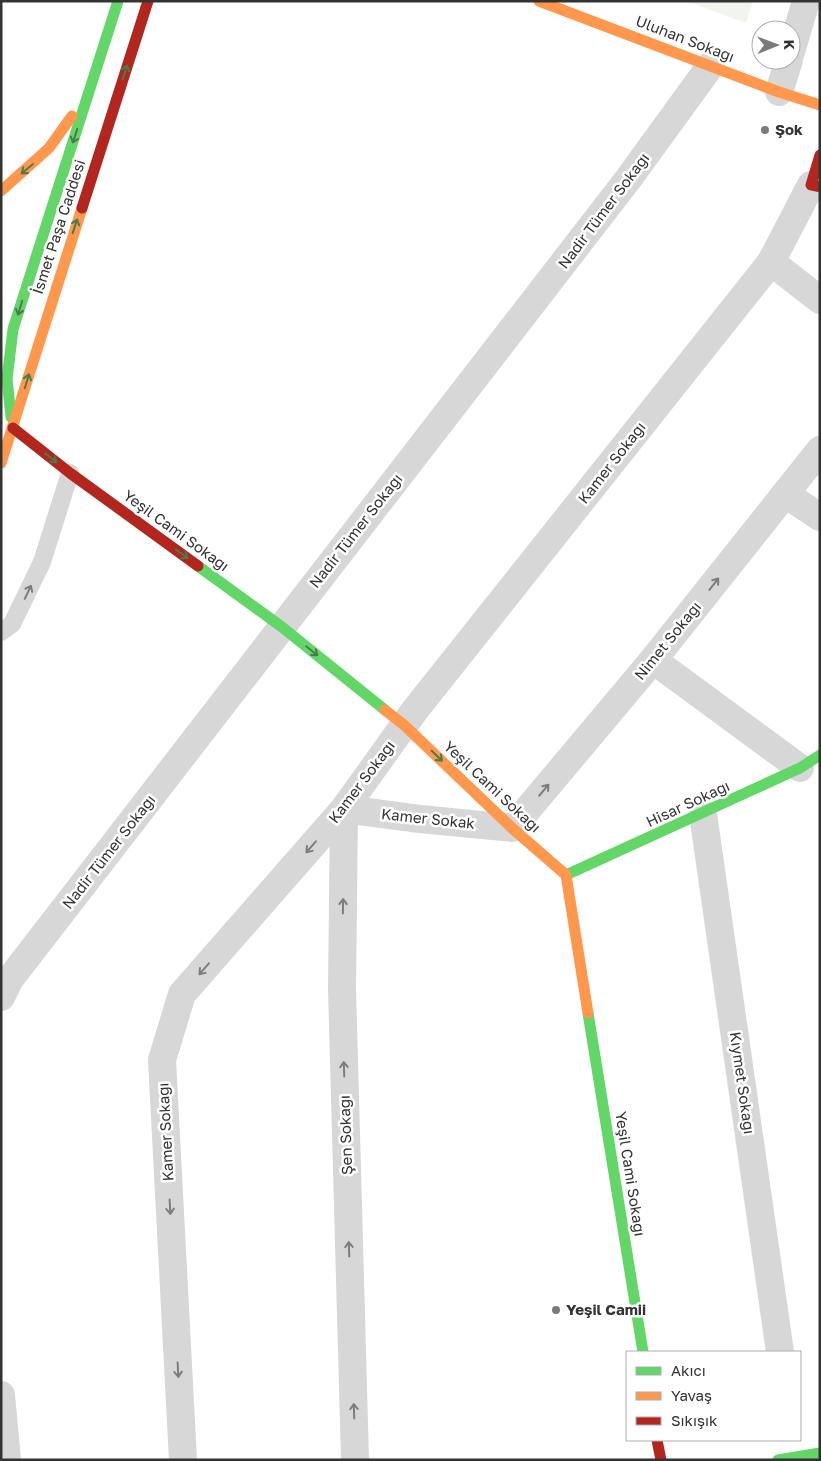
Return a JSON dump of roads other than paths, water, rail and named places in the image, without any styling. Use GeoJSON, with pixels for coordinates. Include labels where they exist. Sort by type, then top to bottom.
{"type":"FeatureCollection","features":[{"type":"Feature","properties":{"kind":"street"},"geometry":{"type":"LineString","coordinates":[[13,428],[7,378],[13,329],[118,1]]}},
{"type":"Feature","properties":{"kind":"street","name":"İsmet Paşa Caddesi"},"geometry":{"type":"LineString","coordinates":[[1,463],[148,1]]}},
{"type":"Feature","properties":{"kind":"street","name":"Uluhan Sokağı"},"geometry":{"type":"LineString","coordinates":[[539,1],[780,92],[820,105]]}},
{"type":"Feature","properties":{"kind":"street"},"geometry":{"type":"LineString","coordinates":[[800,20],[806,1]]}},
{"type":"Feature","properties":{"kind":"street","name":"Nadir Tümer Sokağı"},"geometry":{"type":"LineString","coordinates":[[1,997],[10,979],[617,194],[711,65]]}},
{"type":"Feature","properties":{"kind":"street"},"geometry":{"type":"LineString","coordinates":[[780,92],[786,70]]}},
{"type":"Feature","properties":{"kind":"street"},"geometry":{"type":"LineString","coordinates":[[1,190],[45,154],[64,130],[96,73]]}},
{"type":"Feature","properties":{"kind":"street"},"geometry":{"type":"LineString","coordinates":[[815,186],[820,155]]}},
{"type":"Feature","properties":{"kind":"street","name":"Kamer Sokağı"},"geometry":{"type":"LineString","coordinates":[[183,1460],[162,1060],[182,994],[344,809],[404,725],[771,262],[815,186]]}},
{"type":"Feature","properties":{"kind":"street"},"geometry":{"type":"LineString","coordinates":[[771,262],[820,300]]}},
{"type":"Feature","properties":{"kind":"street","name":"Yeşil Cami Sokağı"},"geometry":{"type":"LineString","coordinates":[[13,428],[70,473],[282,627],[404,725],[512,828],[566,875],[643,1351]]}},
{"type":"Feature","properties":{"kind":"street","name":"Nimet Sokağı"},"geometry":{"type":"LineString","coordinates":[[512,828],[653,660],[820,450]]}},
{"type":"Feature","properties":{"kind":"street"},"geometry":{"type":"LineString","coordinates":[[785,494],[820,517]]}},
{"type":"Feature","properties":{"kind":"street"},"geometry":{"type":"LineString","coordinates":[[653,660],[810,762]]}},
{"type":"Feature","properties":{"kind":"street","name":"Hisar Sokağı"},"geometry":{"type":"LineString","coordinates":[[566,875],[703,814],[810,762]]}},
{"type":"Feature","properties":{"kind":"street","name":"Kamer Sokak"},"geometry":{"type":"LineString","coordinates":[[344,809],[512,828]]}},
{"type":"Feature","properties":{"kind":"street","name":"Şen Sokağı"},"geometry":{"type":"LineString","coordinates":[[344,809],[342,989],[355,1460]]}},
{"type":"Feature","properties":{"kind":"street","name":"Kıymet Sokağı"},"geometry":{"type":"LineString","coordinates":[[703,814],[780,1351]]}},
{"type":"Feature","properties":{"kind":"street"},"geometry":{"type":"LineString","coordinates":[[1,1395],[7,1460]]}},
{"type":"Feature","properties":{"kind":"street"},"geometry":{"type":"LineString","coordinates":[[657,1441],[660,1460]]}},
{"type":"Feature","properties":{"kind":"lane"},"geometry":{"type":"LineString","coordinates":[[1,632],[12,624],[42,562],[70,473]]}},
{"type":"Feature","properties":{"kind":"place","name":"Şok"},"geometry":{"type":"Point","coordinates":[765,130]}},
{"type":"Feature","properties":{"kind":"place","name":"Yeşil Camii"},"geometry":{"type":"Point","coordinates":[556,1310]}}]}
